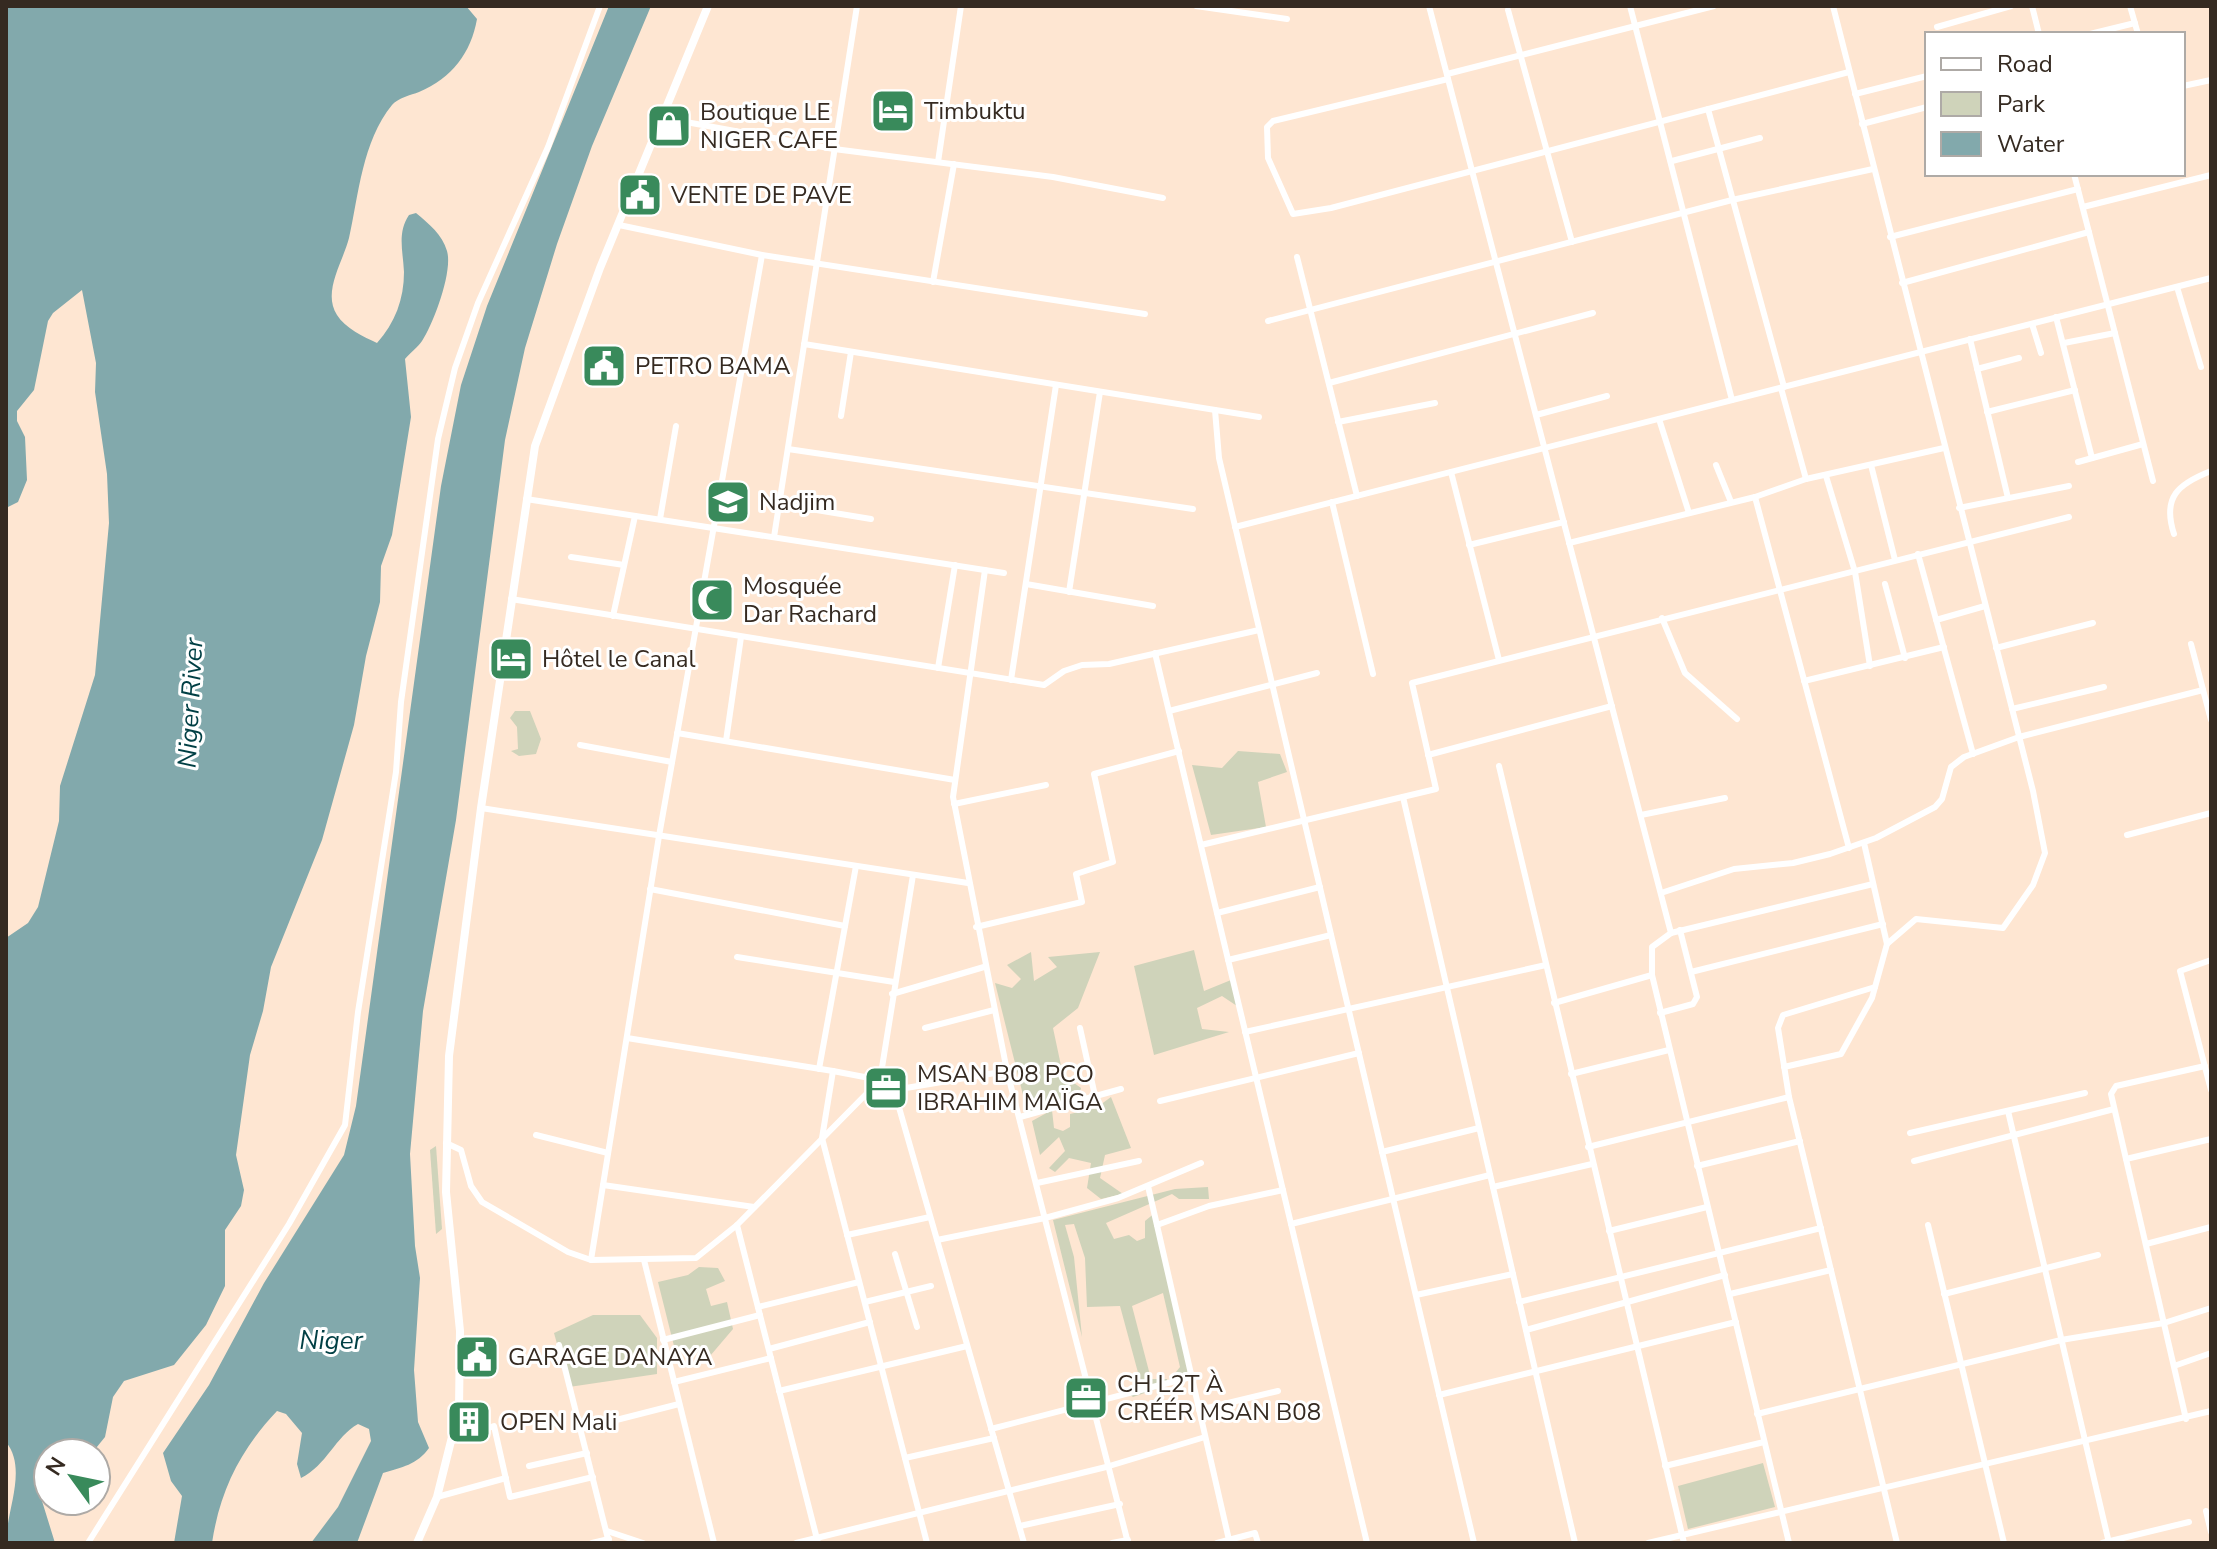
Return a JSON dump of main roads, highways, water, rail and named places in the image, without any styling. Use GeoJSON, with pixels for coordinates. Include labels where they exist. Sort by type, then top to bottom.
{"type":"FeatureCollection","features":[{"type":"Feature","properties":{"kind":"main road"},"geometry":{"type":"LineString","coordinates":[[417,1543],[437,1497],[459,1409],[460,1331],[446,1192],[449,1056],[526,499],[538,436],[708,6]]}},
{"type":"Feature","properties":{"kind":"water","name":"Niger River"},"geometry":{"type":"Polygon","coordinates":[[[6,6],[466,6],[477,19],[470,43],[458,63],[431,86],[395,103],[374,135],[359,186],[349,238],[333,287],[333,306],[340,320],[377,343],[389,327],[400,301],[404,272],[402,235],[409,215],[416,213],[430,225],[447,251],[445,284],[437,310],[422,341],[405,359],[411,417],[392,535],[381,566],[380,602],[366,656],[354,725],[322,840],[271,967],[263,1011],[250,1055],[236,1155],[244,1190],[241,1206],[225,1230],[225,1286],[206,1325],[174,1365],[124,1381],[113,1397],[105,1437],[32,1437],[32,1517],[47,1517],[55,1543],[6,1543],[16,1477],[12,1453],[6,1442],[6,938],[28,923],[38,907],[59,821],[60,786],[95,675],[109,523],[107,474],[95,392],[96,363],[82,290],[53,313],[48,321],[34,390],[17,411],[17,421],[25,437],[27,480],[18,502],[6,508],[6,6]]]}},
{"type":"Feature","properties":{"kind":"water","name":"Niger"},"geometry":{"type":"Polygon","coordinates":[[[609,6],[651,6],[592,146],[525,348],[505,440],[456,820],[423,1011],[410,1154],[415,1246],[420,1278],[414,1370],[418,1422],[429,1448],[414,1462],[383,1473],[357,1543],[311,1543],[338,1507],[371,1441],[369,1429],[358,1424],[343,1436],[318,1466],[301,1478],[297,1464],[302,1433],[286,1414],[277,1411],[253,1440],[234,1471],[220,1505],[212,1543],[174,1543],[182,1496],[171,1481],[163,1453],[209,1385],[264,1283],[344,1155],[356,1106],[441,486],[461,385],[487,306],[609,6]]]}},
{"type":"Feature","properties":{"kind":"place","name":"Timbuktu"},"geometry":{"type":"Point","coordinates":[893,111]}},
{"type":"Feature","properties":{"kind":"place","name":"Boutique LE NIGER CAFE"},"geometry":{"type":"Point","coordinates":[669,126]}},
{"type":"Feature","properties":{"kind":"place","name":"VENTE DE PAVE"},"geometry":{"type":"Point","coordinates":[640,195]}},
{"type":"Feature","properties":{"kind":"place","name":"PETRO BAMA"},"geometry":{"type":"Point","coordinates":[604,366]}},
{"type":"Feature","properties":{"kind":"place","name":"Nadjim"},"geometry":{"type":"Point","coordinates":[728,502]}},
{"type":"Feature","properties":{"kind":"place","name":"Mosquée Dar Rachard"},"geometry":{"type":"Point","coordinates":[712,600]}},
{"type":"Feature","properties":{"kind":"place","name":"Hôtel le Canal"},"geometry":{"type":"Point","coordinates":[511,659]}},
{"type":"Feature","properties":{"kind":"place","name":"MSAN B08 PCO IBRAHIM MAÏGA"},"geometry":{"type":"Point","coordinates":[886,1088]}},
{"type":"Feature","properties":{"kind":"place","name":"GARAGE DANAYA"},"geometry":{"type":"Point","coordinates":[477,1357]}},
{"type":"Feature","properties":{"kind":"place","name":"CH L2T À CRÉÉR MSAN B08"},"geometry":{"type":"Point","coordinates":[1086,1398]}},
{"type":"Feature","properties":{"kind":"place","name":"OPEN Mali"},"geometry":{"type":"Point","coordinates":[469,1422]}}]}
